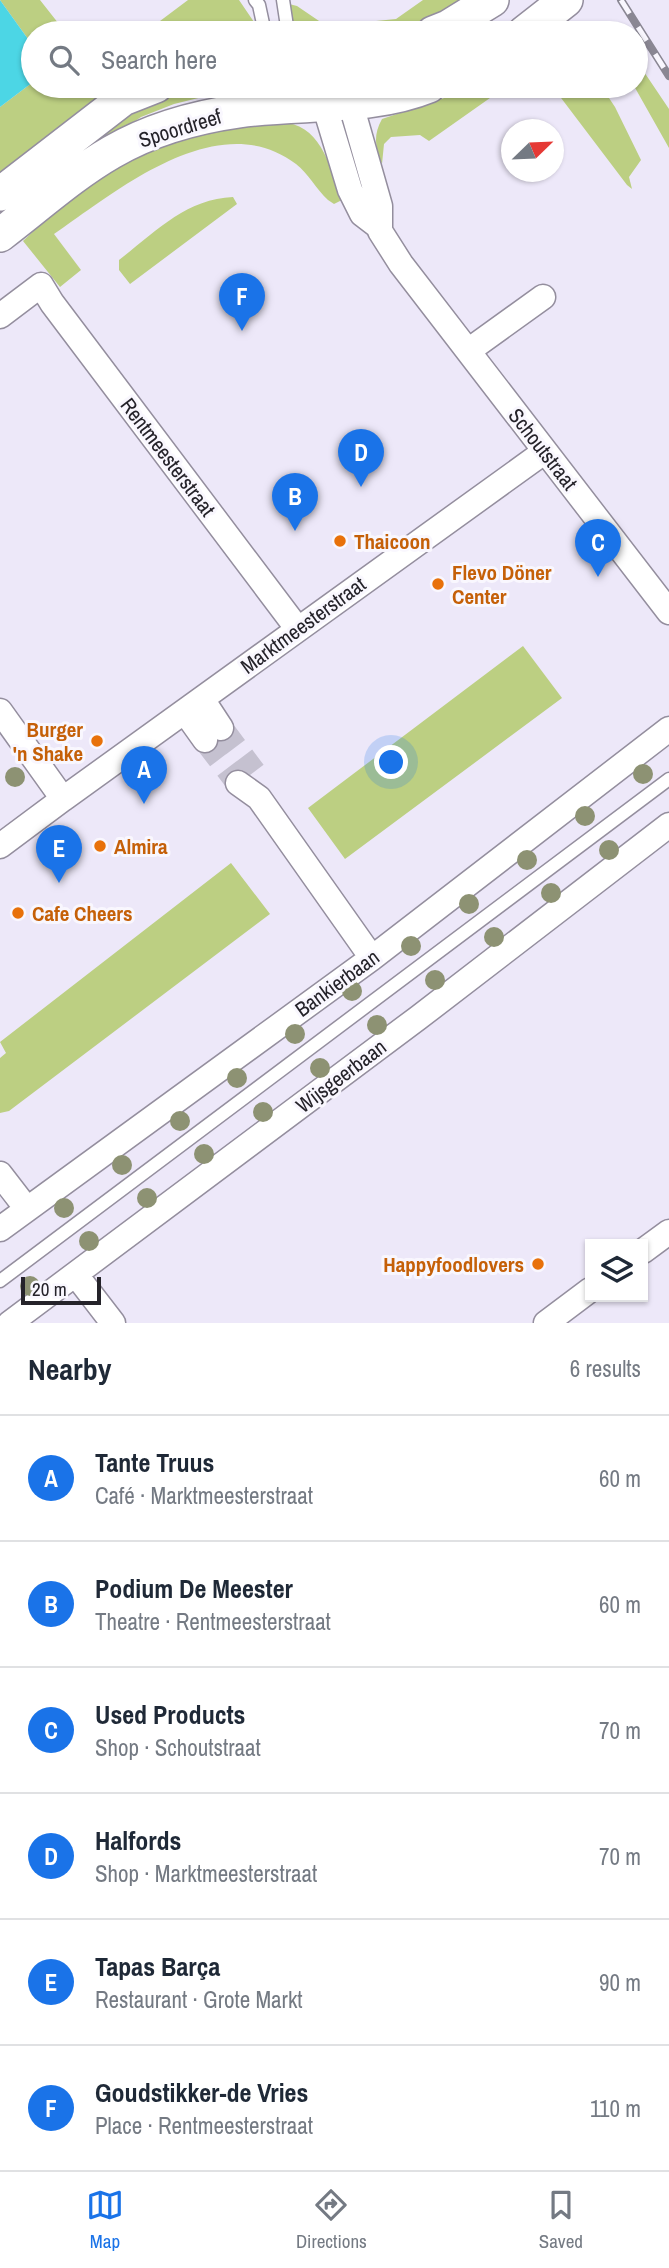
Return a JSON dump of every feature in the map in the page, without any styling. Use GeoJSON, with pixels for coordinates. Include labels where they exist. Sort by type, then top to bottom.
{"type":"FeatureCollection","features":[{"type":"Feature","properties":{"kind":"main road"},"geometry":{"type":"LineString","coordinates":[[458,21],[492,0]]}},
{"type":"Feature","properties":{"kind":"main road"},"geometry":{"type":"LineString","coordinates":[[539,21],[566,0]]}},
{"type":"Feature","properties":{"kind":"main road","name":"Spoordreef"},"geometry":{"type":"LineString","coordinates":[[0,235],[17,195],[126,98]]}},
{"type":"Feature","properties":{"kind":"main road","name":"Spoordreef"},"geometry":{"type":"LineString","coordinates":[[17,195],[73,177],[103,157],[148,135],[183,123],[306,98]]}},
{"type":"Feature","properties":{"kind":"street","name":"Schoutstraat"},"geometry":{"type":"LineString","coordinates":[[327,98],[350,190],[362,214],[380,227],[401,264],[669,612]]}},
{"type":"Feature","properties":{"kind":"street","name":"Rentmeesterstraat"},"geometry":{"type":"LineString","coordinates":[[0,316],[41,285],[297,628]]}},
{"type":"Feature","properties":{"kind":"street"},"geometry":{"type":"LineString","coordinates":[[468,351],[543,297]]}},
{"type":"Feature","properties":{"kind":"street","name":"Marktmeesterstraat"},"geometry":{"type":"LineString","coordinates":[[0,846],[297,628],[544,452]]}},
{"type":"Feature","properties":{"kind":"street"},"geometry":{"type":"LineString","coordinates":[[193,706],[213,734]]}},
{"type":"Feature","properties":{"kind":"street"},"geometry":{"type":"LineString","coordinates":[[1,716],[63,799]]}},
{"type":"Feature","properties":{"kind":"street","name":"Bankierbaan"},"geometry":{"type":"LineString","coordinates":[[0,1229],[372,958],[669,729]]}},
{"type":"Feature","properties":{"kind":"street"},"geometry":{"type":"LineString","coordinates":[[246,777],[372,958]]}},
{"type":"Feature","properties":{"kind":"street","name":"Wijsgeerbaan"},"geometry":{"type":"LineString","coordinates":[[10,1323],[416,1020],[669,825]]}},
{"type":"Feature","properties":{"kind":"street"},"geometry":{"type":"LineString","coordinates":[[0,1174],[27,1209]]}},
{"type":"Feature","properties":{"kind":"street"},"geometry":{"type":"LineString","coordinates":[[648,1247],[669,1231]]}},
{"type":"Feature","properties":{"kind":"street"},"geometry":{"type":"LineString","coordinates":[[76,1275],[113,1323]]}},
{"type":"Feature","properties":{"kind":"street"},"geometry":{"type":"LineString","coordinates":[[546,1323],[585,1294]]}},
{"type":"Feature","properties":{"kind":"lane"},"geometry":{"type":"LineString","coordinates":[[255,0],[259,5],[262,21]]}},
{"type":"Feature","properties":{"kind":"lane"},"geometry":{"type":"LineString","coordinates":[[282,0],[286,21]]}},
{"type":"Feature","properties":{"kind":"lane"},"geometry":{"type":"LineString","coordinates":[[0,1281],[669,779]]}},
{"type":"Feature","properties":{"kind":"green space"},"geometry":{"type":"Polygon","coordinates":[[[0,0],[40,0],[57,21],[21,21],[21,29],[0,0]]]}},
{"type":"Feature","properties":{"kind":"green space"},"geometry":{"type":"Polygon","coordinates":[[[188,0],[239,0],[253,21],[160,21],[188,0]]]}},
{"type":"Feature","properties":{"kind":"green space"},"geometry":{"type":"Polygon","coordinates":[[[423,0],[468,0],[427,21],[376,21],[396,19],[423,0]]]}},
{"type":"Feature","properties":{"kind":"green space"},"geometry":{"type":"Polygon","coordinates":[[[289,4],[297,6],[319,21],[290,21],[289,4]]]}},
{"type":"Feature","properties":{"kind":"green space"},"geometry":{"type":"Polygon","coordinates":[[[648,78],[669,109],[669,148],[641,98],[648,98],[648,78]]]}},
{"type":"Feature","properties":{"kind":"green space"},"geometry":{"type":"Polygon","coordinates":[[[21,91],[21,98],[114,98],[0,176],[0,107],[21,91]]]}},
{"type":"Feature","properties":{"kind":"green space"},"geometry":{"type":"Polygon","coordinates":[[[166,98],[198,98],[141,117],[16,203],[119,122],[153,102],[166,98]]]}},
{"type":"Feature","properties":{"kind":"green space"},"geometry":{"type":"Polygon","coordinates":[[[444,98],[490,98],[429,141],[420,135],[391,137],[384,144],[382,164],[376,142],[382,119],[444,98]]]}},
{"type":"Feature","properties":{"kind":"green space"},"geometry":{"type":"Polygon","coordinates":[[[561,98],[609,98],[641,160],[629,177],[632,189],[561,98]]]}},
{"type":"Feature","properties":{"kind":"green space"},"geometry":{"type":"Polygon","coordinates":[[[287,123],[309,133],[317,142],[329,164],[342,200],[334,204],[328,200],[296,164],[266,148],[234,144],[202,149],[169,161],[138,177],[54,234],[81,270],[60,287],[23,241],[43,222],[46,215],[90,184],[136,157],[191,136],[248,126],[287,123]]]}},
{"type":"Feature","properties":{"kind":"green space"},"geometry":{"type":"Polygon","coordinates":[[[233,197],[237,204],[130,284],[119,270],[119,260],[158,228],[186,210],[216,199],[233,197]]]}},
{"type":"Feature","properties":{"kind":"green space"},"geometry":{"type":"Polygon","coordinates":[[[523,646],[562,698],[345,859],[308,808],[523,646]]]}},
{"type":"Feature","properties":{"kind":"green space"},"geometry":{"type":"Polygon","coordinates":[[[231,863],[270,914],[9,1111],[0,1113],[0,1058],[6,1053],[0,1042],[231,863]]]}},
{"type":"Feature","properties":{"kind":"water"},"geometry":{"type":"Polygon","coordinates":[[[0,0],[21,29],[21,91],[0,107],[0,0]]]}},
{"type":"Feature","properties":{"kind":"tunnel"},"geometry":{"type":"LineString","coordinates":[[221,728],[254,772]]}},
{"type":"Feature","properties":{"kind":"tunnel"},"geometry":{"type":"LineString","coordinates":[[205,740],[238,783]]}},
{"type":"Feature","properties":{"kind":"railway"},"geometry":{"type":"LineString","coordinates":[[621,0],[634,21]]}},
{"type":"Feature","properties":{"kind":"railway"},"geometry":{"type":"LineString","coordinates":[[648,43],[669,76]]}},
{"type":"Feature","properties":{"kind":"place","name":"Goudstikker-de Vries"},"geometry":{"type":"Point","coordinates":[242,331]}},
{"type":"Feature","properties":{"kind":"place","name":"Halfords"},"geometry":{"type":"Point","coordinates":[361,487]}},
{"type":"Feature","properties":{"kind":"place","name":"Podium De Meester"},"geometry":{"type":"Point","coordinates":[295,531]}},
{"type":"Feature","properties":{"kind":"place","name":"Thaicoon"},"geometry":{"type":"Point","coordinates":[340,541]}},
{"type":"Feature","properties":{"kind":"place","name":"Used Products"},"geometry":{"type":"Point","coordinates":[598,577]}},
{"type":"Feature","properties":{"kind":"place","name":"Flevo Döner Center"},"geometry":{"type":"Point","coordinates":[438,584]}},
{"type":"Feature","properties":{"kind":"place","name":"Burger 'n Shake"},"geometry":{"type":"Point","coordinates":[97,741]}},
{"type":"Feature","properties":{"kind":"place","name":"Tante Truus"},"geometry":{"type":"Point","coordinates":[144,804]}},
{"type":"Feature","properties":{"kind":"place","name":"Almira"},"geometry":{"type":"Point","coordinates":[100,846]}},
{"type":"Feature","properties":{"kind":"place","name":"Tapas Barça"},"geometry":{"type":"Point","coordinates":[59,883]}},
{"type":"Feature","properties":{"kind":"place","name":"Cafe Cheers"},"geometry":{"type":"Point","coordinates":[18,913]}},
{"type":"Feature","properties":{"kind":"place","name":"Happyfoodlovers"},"geometry":{"type":"Point","coordinates":[538,1264]}}]}
